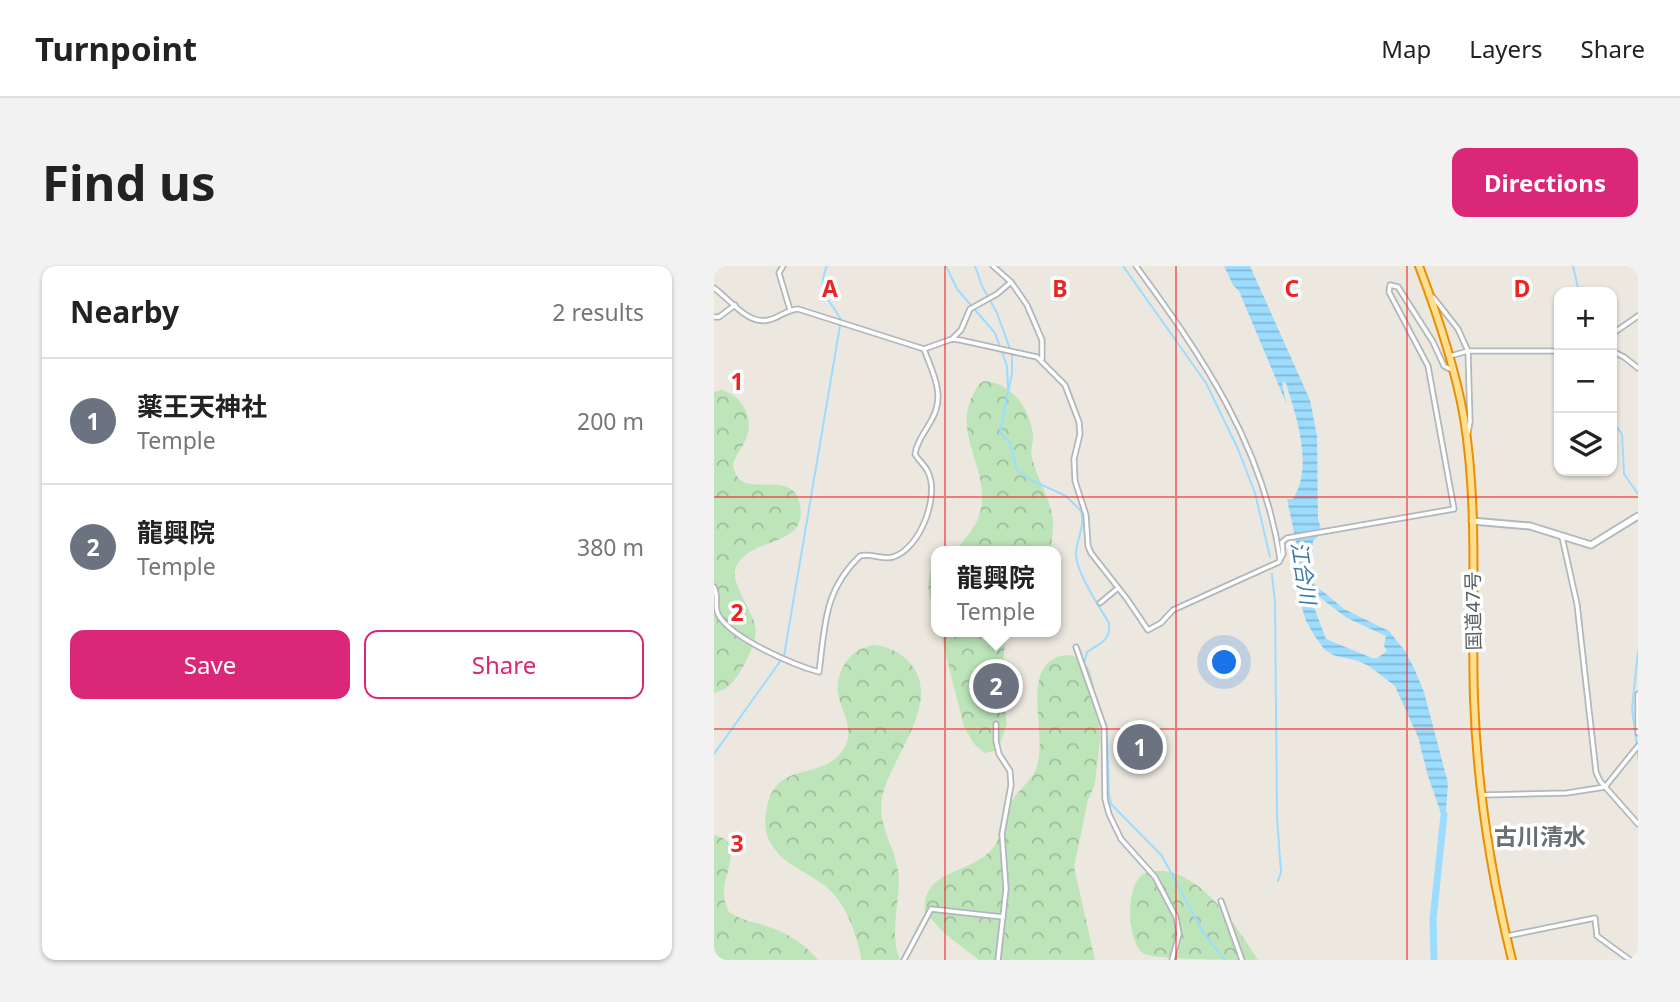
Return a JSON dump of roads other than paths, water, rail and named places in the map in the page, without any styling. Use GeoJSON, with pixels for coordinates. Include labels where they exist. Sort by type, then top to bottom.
{"type":"FeatureCollection","features":[{"type":"Feature","properties":{"kind":"highway","name":"国道47号"},"geometry":{"type":"LineString","coordinates":[[1419,266],[1450,356],[1466,439],[1472,521],[1474,695],[1481,795],[1512,960]]}},
{"type":"Feature","properties":{"kind":"main road"},"geometry":{"type":"LineString","coordinates":[[1472,521],[1530,526],[1591,545],[1638,516]]}},
{"type":"Feature","properties":{"kind":"street"},"geometry":{"type":"LineString","coordinates":[[783,266],[779,273],[790,310]]}},
{"type":"Feature","properties":{"kind":"street"},"geometry":{"type":"LineString","coordinates":[[993,266],[1011,282],[1027,305],[1030,318],[1039,332],[1043,348],[1042,359]]}},
{"type":"Feature","properties":{"kind":"street"},"geometry":{"type":"LineString","coordinates":[[1136,266],[1198,352],[1223,395],[1252,456],[1281,561]]}},
{"type":"Feature","properties":{"kind":"street"},"geometry":{"type":"LineString","coordinates":[[714,288],[742,313],[760,321],[772,320],[790,310],[798,309],[924,349],[952,339],[961,330],[972,307],[1011,282]]}},
{"type":"Feature","properties":{"kind":"street"},"geometry":{"type":"LineString","coordinates":[[952,339],[1042,359],[1065,385],[1079,422],[1080,434],[1074,459],[1075,481],[1086,515],[1088,546],[1147,630],[1161,623],[1173,610],[1281,561],[1282,542],[1287,538],[1450,511],[1454,508],[1428,366],[1389,292],[1391,285],[1398,286],[1433,342],[1444,366],[1454,371]]}},
{"type":"Feature","properties":{"kind":"street"},"geometry":{"type":"LineString","coordinates":[[1429,293],[1458,329],[1468,351],[1470,422],[1466,439]]}},
{"type":"Feature","properties":{"kind":"street"},"geometry":{"type":"LineString","coordinates":[[714,317],[719,317],[735,305]]}},
{"type":"Feature","properties":{"kind":"street"},"geometry":{"type":"LineString","coordinates":[[1617,331],[1638,316]]}},
{"type":"Feature","properties":{"kind":"street"},"geometry":{"type":"LineString","coordinates":[[714,587],[718,613],[731,629],[780,656],[819,672],[828,611],[837,583],[860,556],[869,554],[889,558],[899,554],[917,537],[928,518],[929,475],[915,454],[919,440],[935,413],[938,395],[933,368],[924,349]]}},
{"type":"Feature","properties":{"kind":"street"},"geometry":{"type":"LineString","coordinates":[[1450,356],[1468,351],[1554,351]]}},
{"type":"Feature","properties":{"kind":"street"},"geometry":{"type":"LineString","coordinates":[[1617,354],[1638,369]]}},
{"type":"Feature","properties":{"kind":"street"},"geometry":{"type":"LineString","coordinates":[[1562,537],[1577,604],[1596,772],[1605,787],[1638,824]]}},
{"type":"Feature","properties":{"kind":"street"},"geometry":{"type":"LineString","coordinates":[[1100,603],[1118,588]]}},
{"type":"Feature","properties":{"kind":"street"},"geometry":{"type":"LineString","coordinates":[[1076,647],[1104,727],[1105,799],[1109,814],[1121,839],[1156,877],[1176,917],[1179,934],[1172,960]]}},
{"type":"Feature","properties":{"kind":"street"},"geometry":{"type":"LineString","coordinates":[[1638,694],[1638,733]]}},
{"type":"Feature","properties":{"kind":"street"},"geometry":{"type":"LineString","coordinates":[[996,724],[999,754],[1010,771],[1011,785],[1002,834],[1007,880],[998,960]]}},
{"type":"Feature","properties":{"kind":"street"},"geometry":{"type":"LineString","coordinates":[[1481,795],[1567,793],[1605,787],[1638,746]]}},
{"type":"Feature","properties":{"kind":"street"},"geometry":{"type":"LineString","coordinates":[[1221,901],[1242,960]]}},
{"type":"Feature","properties":{"kind":"street"},"geometry":{"type":"LineString","coordinates":[[904,960],[931,909],[1003,917]]}},
{"type":"Feature","properties":{"kind":"street"},"geometry":{"type":"LineString","coordinates":[[1506,936],[1595,918],[1597,936],[1630,960]]}},
{"type":"Feature","properties":{"kind":"water"},"geometry":{"type":"Polygon","coordinates":[[[1224,266],[1250,266],[1310,400],[1317,436],[1318,519],[1322,533],[1313,541],[1310,578],[1344,609],[1389,631],[1405,651],[1424,692],[1448,783],[1445,825],[1418,737],[1395,686],[1369,666],[1333,655],[1324,649],[1306,621],[1298,594],[1298,551],[1287,499],[1293,499],[1302,471],[1303,456],[1298,426],[1286,383],[1282,382],[1286,403],[1239,291],[1224,266]],[[1310,590],[1326,639],[1372,658],[1377,658],[1387,651],[1384,646],[1386,636],[1347,618],[1310,590]]]}},
{"type":"Feature","properties":{"kind":"waterway"},"geometry":{"type":"LineString","coordinates":[[784,656],[841,320],[823,290],[827,266]]}},
{"type":"Feature","properties":{"kind":"waterway"},"geometry":{"type":"LineString","coordinates":[[946,266],[957,289],[995,333],[1007,366],[1008,389]]}},
{"type":"Feature","properties":{"kind":"waterway"},"geometry":{"type":"LineString","coordinates":[[975,266],[1010,349]]}},
{"type":"Feature","properties":{"kind":"waterway"},"geometry":{"type":"LineString","coordinates":[[1123,266],[1206,383],[1238,449],[1255,493],[1270,557]]}},
{"type":"Feature","properties":{"kind":"waterway"},"geometry":{"type":"LineString","coordinates":[[1573,266],[1578,287]]}},
{"type":"Feature","properties":{"kind":"waterway"},"geometry":{"type":"LineString","coordinates":[[1012,354],[1012,373],[1000,432],[1010,443],[1017,470],[1027,478],[1066,496],[1081,511],[1082,523],[1076,556],[1081,572],[1109,623],[1106,638],[1087,652],[1084,664],[1107,729],[1111,804],[1162,856],[1204,934],[1225,960]]}},
{"type":"Feature","properties":{"kind":"waterway"},"geometry":{"type":"LineString","coordinates":[[1617,428],[1622,434],[1624,474],[1638,494]]}},
{"type":"Feature","properties":{"kind":"waterway"},"geometry":{"type":"LineString","coordinates":[[1272,574],[1275,603],[1277,817],[1281,872],[1278,881]]}},
{"type":"Feature","properties":{"kind":"waterway"},"geometry":{"type":"LineString","coordinates":[[1637,745],[1632,709],[1638,651]]}},
{"type":"Feature","properties":{"kind":"waterway"},"geometry":{"type":"LineString","coordinates":[[714,754],[781,660]]}},
{"type":"Feature","properties":{"kind":"waterway"},"geometry":{"type":"LineString","coordinates":[[1638,749],[1638,758]]}},
{"type":"Feature","properties":{"kind":"waterway","name":"江合川"},"geometry":{"type":"LineString","coordinates":[[1434,960],[1433,919],[1444,815]]}},
{"type":"Feature","properties":{"kind":"place","name":"龍興院"},"geometry":{"type":"Point","coordinates":[996,686]}},
{"type":"Feature","properties":{"kind":"place","name":"薬王天神社"},"geometry":{"type":"Point","coordinates":[1140,747]}},
{"type":"Feature","properties":{"kind":"district","name":"古川清水"},"geometry":{"type":"Point","coordinates":[1540,837]}}]}
